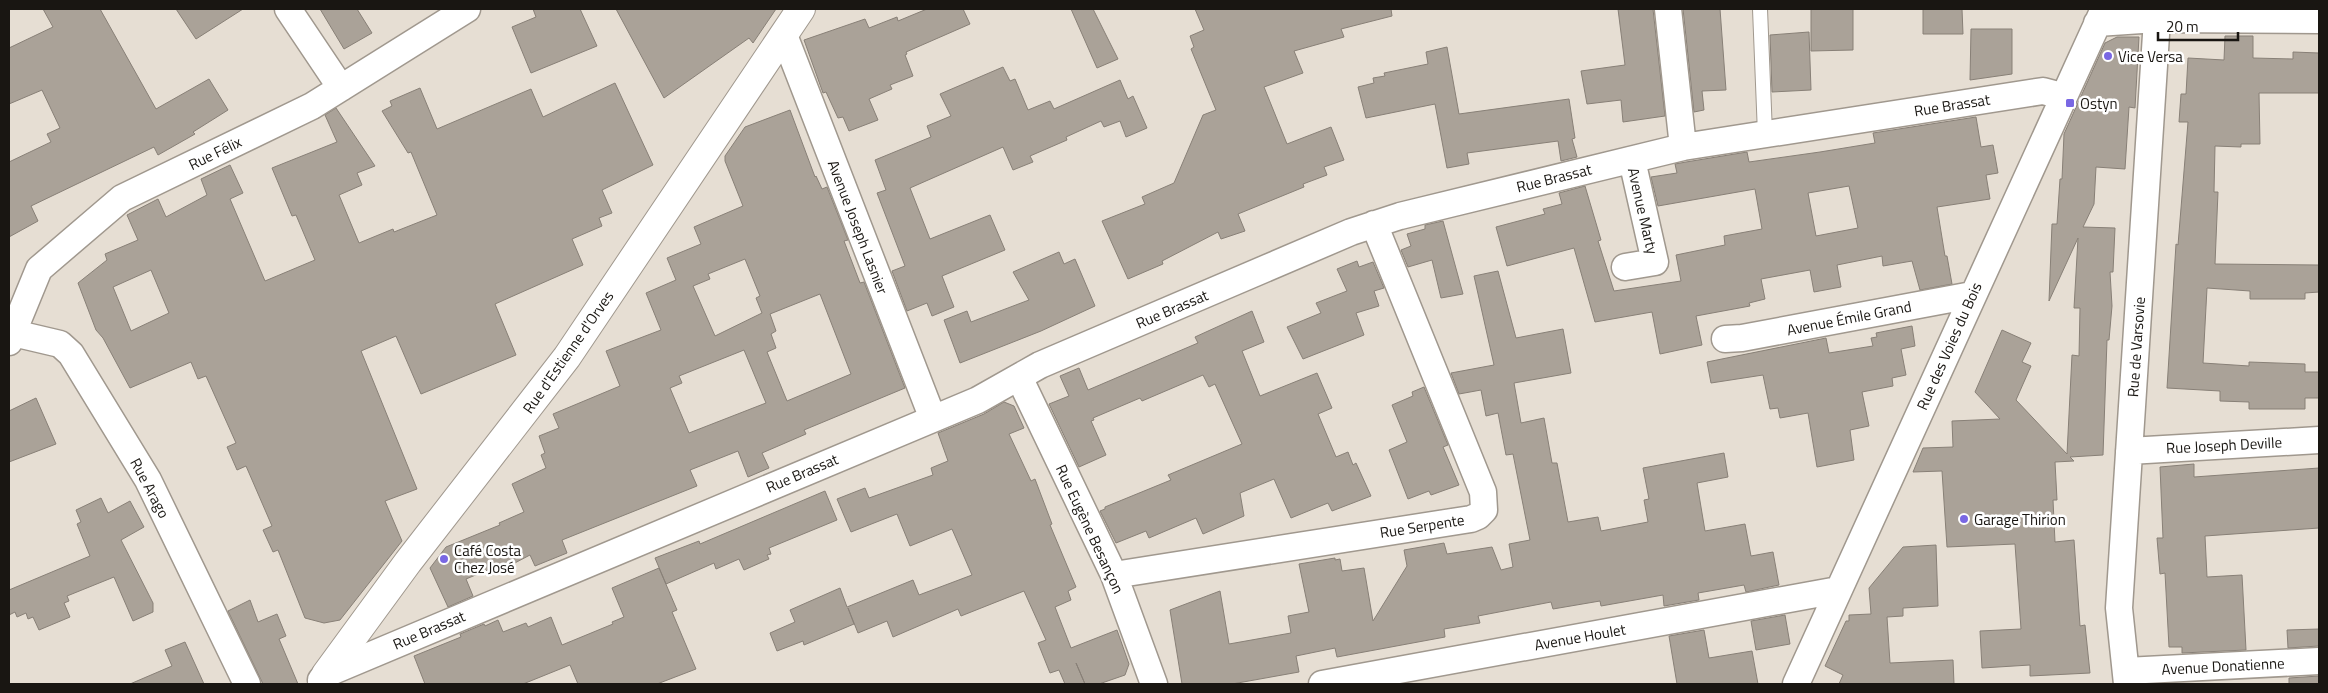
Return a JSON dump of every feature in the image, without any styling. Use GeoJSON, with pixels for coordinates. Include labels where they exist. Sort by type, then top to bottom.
{"type":"FeatureCollection","features":[{"type":"Feature","properties":{"kind":"street"},"geometry":{"type":"LineString","coordinates":[[288,9],[341,88]]}},
{"type":"Feature","properties":{"kind":"street","name":"Rue Félix"},"geometry":{"type":"LineString","coordinates":[[10,336],[39,269],[122,198],[312,106],[467,9]]}},
{"type":"Feature","properties":{"kind":"street","name":"Rue d'Estienne d'Orves"},"geometry":{"type":"LineString","coordinates":[[322,681],[408,562],[567,357],[801,9]]}},
{"type":"Feature","properties":{"kind":"street"},"geometry":{"type":"LineString","coordinates":[[1668,9],[1683,147]]}},
{"type":"Feature","properties":{"kind":"street"},"geometry":{"type":"LineString","coordinates":[[2100,16],[2156,14],[2319,20]]}},
{"type":"Feature","properties":{"kind":"street","name":"Rue de Varsovie"},"geometry":{"type":"LineString","coordinates":[[2127,678],[2119,608],[2156,14]]}},
{"type":"Feature","properties":{"kind":"street","name":"Rue des Voies du Bois"},"geometry":{"type":"LineString","coordinates":[[1796,684],[2100,16]]}},
{"type":"Feature","properties":{"kind":"street","name":"Avenue Joseph Lasnier"},"geometry":{"type":"LineString","coordinates":[[784,35],[933,419]]}},
{"type":"Feature","properties":{"kind":"street","name":"Rue Brassat"},"geometry":{"type":"LineString","coordinates":[[322,681],[978,400],[1040,365],[1351,232],[1374,224],[1683,147],[2043,91],[2062,96]]}},
{"type":"Feature","properties":{"kind":"street","name":"Avenue Marty"},"geometry":{"type":"LineString","coordinates":[[1625,267],[1655,262],[1632,160]]}},
{"type":"Feature","properties":{"kind":"street","name":"Rue Serpente"},"geometry":{"type":"LineString","coordinates":[[1114,575],[1471,518],[1478,516],[1484,510],[1483,492],[1374,224]]}},
{"type":"Feature","properties":{"kind":"street","name":"Avenue Émile Grand"},"geometry":{"type":"LineString","coordinates":[[1725,339],[1742,338],[1972,295]]}},
{"type":"Feature","properties":{"kind":"street","name":"Rue Arago"},"geometry":{"type":"LineString","coordinates":[[10,336],[60,344],[71,354],[148,480],[247,684]]}},
{"type":"Feature","properties":{"kind":"street","name":"Rue Eugène Besançon"},"geometry":{"type":"LineString","coordinates":[[1019,377],[1114,575],[1147,682]]}},
{"type":"Feature","properties":{"kind":"street","name":"Rue Joseph Deville"},"geometry":{"type":"LineString","coordinates":[[2129,451],[2319,440]]}},
{"type":"Feature","properties":{"kind":"street","name":"Avenue Houlet"},"geometry":{"type":"LineString","coordinates":[[1322,684],[1838,590]]}},
{"type":"Feature","properties":{"kind":"street","name":"Avenue Donatienne"},"geometry":{"type":"LineString","coordinates":[[2127,678],[2319,661]]}},
{"type":"Feature","properties":{"kind":"lane"},"geometry":{"type":"LineString","coordinates":[[1760,9],[1765,134]]}},
{"type":"Feature","properties":{"kind":"building"},"geometry":{"type":"Polygon","coordinates":[[[43,9],[100,9],[156,109],[209,79],[228,110],[193,132],[195,134],[158,155],[154,147],[31,206],[38,221],[9,237],[9,162],[51,142],[47,134],[60,128],[42,90],[9,104],[9,48],[53,27],[43,9]]]}},
{"type":"Feature","properties":{"kind":"building"},"geometry":{"type":"Polygon","coordinates":[[[176,9],[243,9],[196,39],[176,9]]]}},
{"type":"Feature","properties":{"kind":"building"},"geometry":{"type":"Polygon","coordinates":[[[320,9],[357,9],[372,33],[344,49],[320,9]]]}},
{"type":"Feature","properties":{"kind":"building"},"geometry":{"type":"Polygon","coordinates":[[[533,9],[580,9],[597,46],[531,73],[512,27],[536,17],[533,9]]]}},
{"type":"Feature","properties":{"kind":"building"},"geometry":{"type":"Polygon","coordinates":[[[616,9],[776,9],[753,43],[749,38],[664,98],[616,9]]]}},
{"type":"Feature","properties":{"kind":"building"},"geometry":{"type":"Polygon","coordinates":[[[927,9],[963,9],[970,24],[906,52],[907,54],[905,55],[913,76],[890,85],[892,89],[869,99],[878,120],[849,131],[843,117],[838,118],[826,92],[823,93],[804,40],[865,19],[869,28],[897,17],[898,21],[927,9]]]}},
{"type":"Feature","properties":{"kind":"building"},"geometry":{"type":"Polygon","coordinates":[[[1071,9],[1093,9],[1118,59],[1097,68],[1071,9]]]}},
{"type":"Feature","properties":{"kind":"building"},"geometry":{"type":"Polygon","coordinates":[[[1195,9],[1391,9],[1392,16],[1341,29],[1344,37],[1294,51],[1303,73],[1264,87],[1287,144],[1331,127],[1344,160],[1324,167],[1327,175],[1303,184],[1304,187],[1238,214],[1245,231],[1221,239],[1218,232],[1162,261],[1163,264],[1128,279],[1102,221],[1145,204],[1142,197],[1174,183],[1203,115],[1216,110],[1191,49],[1194,47],[1190,36],[1204,30],[1195,9]]]}},
{"type":"Feature","properties":{"kind":"building"},"geometry":{"type":"Polygon","coordinates":[[[1618,9],[1653,9],[1665,116],[1623,122],[1621,100],[1587,104],[1581,71],[1625,65],[1618,9]]]}},
{"type":"Feature","properties":{"kind":"building"},"geometry":{"type":"Polygon","coordinates":[[[1683,9],[1720,9],[1726,90],[1702,91],[1704,110],[1694,112],[1683,9]]]}},
{"type":"Feature","properties":{"kind":"building"},"geometry":{"type":"Polygon","coordinates":[[[1811,9],[1853,9],[1853,50],[1811,51],[1811,9]]]}},
{"type":"Feature","properties":{"kind":"building"},"geometry":{"type":"Polygon","coordinates":[[[1923,9],[1962,9],[1963,34],[1923,34],[1923,9]]]}},
{"type":"Feature","properties":{"kind":"building"},"geometry":{"type":"Polygon","coordinates":[[[1971,29],[2012,29],[2012,74],[1970,80],[1971,29]]]}},
{"type":"Feature","properties":{"kind":"building"},"geometry":{"type":"Polygon","coordinates":[[[1809,32],[1811,90],[1772,92],[1770,35],[1809,32]]]}},
{"type":"Feature","properties":{"kind":"building"},"geometry":{"type":"Polygon","coordinates":[[[2225,36],[2253,36],[2253,58],[2293,59],[2293,52],[2319,53],[2319,93],[2259,93],[2260,144],[2241,144],[2241,147],[2215,146],[2214,192],[2218,192],[2215,264],[2319,265],[2319,292],[2305,293],[2305,299],[2250,299],[2250,291],[2207,288],[2203,363],[2249,366],[2249,362],[2305,364],[2305,372],[2319,372],[2319,398],[2305,398],[2305,409],[2249,409],[2249,402],[2220,401],[2220,391],[2167,388],[2176,244],[2178,245],[2188,122],[2179,122],[2181,94],[2186,94],[2188,58],[2224,60],[2225,36]]]}},
{"type":"Feature","properties":{"kind":"building"},"geometry":{"type":"Polygon","coordinates":[[[2117,37],[2139,37],[2135,108],[2129,107],[2125,169],[2096,167],[2094,204],[2083,227],[2115,228],[2113,272],[2110,272],[2112,306],[2109,340],[2107,340],[2103,455],[2070,457],[2074,461],[2055,462],[2057,500],[2053,500],[2055,542],[2074,540],[2080,626],[2085,625],[2090,673],[2030,676],[2030,665],[1982,668],[1980,631],[2021,629],[2015,544],[1947,547],[1942,471],[1913,472],[1923,448],[1953,447],[1952,421],[2000,419],[1975,392],[2002,330],[2031,343],[2022,362],[2031,366],[2016,400],[2067,454],[2072,355],[2079,356],[2080,308],[2074,308],[2078,238],[2049,301],[2052,224],[2057,224],[2064,134],[2105,43],[2117,37]]]}},
{"type":"Feature","properties":{"kind":"building"},"geometry":{"type":"Polygon","coordinates":[[[1447,47],[1459,114],[1569,99],[1575,138],[1572,139],[1577,157],[1561,161],[1558,141],[1467,153],[1469,164],[1447,168],[1435,104],[1366,118],[1358,87],[1374,83],[1373,78],[1385,76],[1384,73],[1428,64],[1426,52],[1447,47]]]}},
{"type":"Feature","properties":{"kind":"building"},"geometry":{"type":"Polygon","coordinates":[[[1003,67],[1010,81],[1015,79],[1028,110],[1050,101],[1054,109],[1120,80],[1128,99],[1133,96],[1147,128],[1126,137],[1120,121],[1104,127],[1101,121],[1066,137],[1067,140],[1030,156],[1033,162],[1013,170],[1003,147],[910,188],[930,239],[990,215],[1005,250],[942,276],[954,307],[932,316],[927,303],[907,311],[892,271],[905,266],[877,193],[886,190],[875,160],[931,137],[927,126],[951,116],[940,94],[1003,67]]]}},
{"type":"Feature","properties":{"kind":"building"},"geometry":{"type":"Polygon","coordinates":[[[615,83],[653,165],[602,190],[612,213],[599,218],[602,226],[572,239],[583,265],[495,304],[516,355],[421,394],[396,336],[361,351],[417,489],[385,501],[402,541],[340,620],[324,623],[305,618],[278,550],[273,552],[263,530],[272,526],[246,466],[237,470],[227,447],[236,443],[206,376],[198,379],[191,362],[130,388],[103,338],[96,330],[78,283],[107,260],[105,254],[138,240],[127,215],[158,199],[166,217],[207,195],[201,179],[230,165],[243,193],[230,199],[265,281],[315,260],[296,215],[292,216],[272,168],[337,142],[325,115],[336,108],[375,166],[357,173],[362,185],[339,195],[359,243],[393,229],[394,232],[437,215],[411,152],[408,153],[382,111],[392,106],[390,101],[420,88],[437,129],[531,89],[543,117],[615,83]],[[151,270],[113,287],[131,331],[169,313],[151,270]]]}},
{"type":"Feature","properties":{"kind":"building"},"geometry":{"type":"Polygon","coordinates":[[[790,110],[815,177],[822,189],[827,187],[848,240],[844,241],[860,283],[864,282],[905,388],[804,430],[806,434],[762,453],[769,468],[748,477],[738,451],[690,470],[697,486],[562,540],[567,553],[535,566],[530,555],[509,566],[507,562],[466,579],[473,596],[448,607],[430,568],[446,547],[500,525],[499,523],[524,512],[512,484],[546,468],[541,455],[545,453],[539,436],[559,428],[553,414],[620,386],[606,351],[661,330],[646,293],[676,280],[667,258],[701,244],[694,227],[743,206],[725,161],[725,156],[745,127],[790,110]],[[745,259],[708,274],[710,279],[693,286],[715,336],[762,313],[756,298],[760,296],[745,259]],[[820,294],[770,314],[776,331],[771,334],[776,348],[767,352],[787,401],[851,374],[820,294]],[[744,350],[679,376],[682,383],[670,388],[689,433],[766,403],[744,350]]]}},
{"type":"Feature","properties":{"kind":"building"},"geometry":{"type":"Polygon","coordinates":[[[1976,117],[1981,147],[1993,145],[1998,173],[1986,175],[1990,199],[1937,207],[1945,256],[1947,256],[1952,284],[1920,290],[1912,261],[1883,266],[1882,256],[1837,265],[1841,287],[1814,292],[1810,270],[1761,279],[1765,299],[1749,303],[1750,306],[1696,316],[1702,345],[1660,354],[1652,312],[1595,322],[1574,248],[1507,266],[1496,227],[1545,214],[1543,209],[1562,204],[1559,193],[1585,186],[1601,240],[1598,241],[1614,291],[1681,281],[1676,255],[1725,245],[1724,236],[1762,229],[1755,189],[1658,206],[1651,177],[1677,173],[1675,164],[1747,152],[1749,162],[1875,143],[1873,133],[1976,117]],[[1849,186],[1808,193],[1816,236],[1858,228],[1849,186]]]}},
{"type":"Feature","properties":{"kind":"building"},"geometry":{"type":"Polygon","coordinates":[[[1443,221],[1463,294],[1441,298],[1432,260],[1408,267],[1401,250],[1411,246],[1407,234],[1425,229],[1425,225],[1443,221]]]}},
{"type":"Feature","properties":{"kind":"building"},"geometry":{"type":"Polygon","coordinates":[[[1059,252],[1064,264],[1075,259],[1095,306],[1041,331],[960,363],[944,320],[967,311],[971,322],[1029,300],[1013,272],[1059,252]]]}},
{"type":"Feature","properties":{"kind":"building"},"geometry":{"type":"Polygon","coordinates":[[[1357,261],[1359,267],[1373,262],[1384,288],[1374,291],[1379,306],[1356,313],[1364,335],[1303,359],[1287,327],[1321,313],[1316,303],[1347,291],[1337,269],[1357,261]]]}},
{"type":"Feature","properties":{"kind":"building"},"geometry":{"type":"Polygon","coordinates":[[[1498,271],[1516,338],[1563,329],[1571,373],[1514,383],[1521,423],[1544,418],[1552,463],[1557,463],[1568,522],[1598,517],[1601,531],[1648,522],[1644,500],[1649,499],[1643,468],[1724,453],[1728,477],[1697,483],[1705,531],[1745,524],[1751,556],[1773,552],[1779,585],[1746,592],[1744,585],[1698,593],[1699,600],[1664,606],[1663,595],[1601,606],[1600,601],[1553,609],[1551,602],[1478,616],[1480,623],[1444,629],[1445,637],[1337,657],[1335,648],[1296,656],[1299,672],[1232,684],[1182,684],[1170,610],[1220,591],[1229,644],[1291,633],[1288,616],[1309,612],[1299,564],[1335,558],[1335,560],[1340,559],[1342,571],[1364,568],[1373,621],[1407,566],[1404,550],[1444,543],[1447,554],[1492,547],[1501,570],[1513,567],[1509,544],[1530,540],[1513,454],[1506,455],[1498,413],[1486,416],[1481,390],[1459,394],[1451,373],[1494,365],[1474,276],[1498,271]]]}},
{"type":"Feature","properties":{"kind":"building"},"geometry":{"type":"Polygon","coordinates":[[[1252,311],[1264,342],[1242,351],[1260,396],[1317,373],[1332,408],[1318,414],[1336,457],[1348,452],[1353,465],[1356,463],[1371,496],[1332,511],[1328,503],[1291,518],[1274,479],[1240,493],[1244,516],[1203,534],[1196,518],[1149,538],[1146,531],[1116,543],[1100,511],[1105,509],[1105,507],[1171,480],[1168,475],[1242,444],[1215,384],[1209,387],[1203,375],[1142,401],[1140,398],[1093,418],[1094,420],[1091,421],[1106,455],[1079,467],[1049,404],[1069,396],[1060,376],[1079,368],[1088,390],[1198,343],[1195,337],[1252,311]]]}},
{"type":"Feature","properties":{"kind":"building"},"geometry":{"type":"Polygon","coordinates":[[[1912,326],[1915,346],[1901,349],[1906,375],[1892,378],[1893,386],[1862,392],[1869,426],[1850,430],[1854,460],[1817,467],[1808,413],[1780,418],[1778,408],[1770,409],[1763,375],[1711,383],[1707,362],[1826,338],[1829,353],[1873,346],[1871,338],[1877,337],[1876,333],[1912,326]]]}},
{"type":"Feature","properties":{"kind":"building"},"geometry":{"type":"Polygon","coordinates":[[[1424,387],[1448,445],[1443,447],[1459,485],[1431,495],[1429,491],[1408,499],[1389,450],[1407,442],[1392,405],[1413,396],[1412,392],[1424,387]]]}},
{"type":"Feature","properties":{"kind":"building"},"geometry":{"type":"Polygon","coordinates":[[[36,398],[56,444],[9,462],[9,411],[36,398]]]}},
{"type":"Feature","properties":{"kind":"building"},"geometry":{"type":"Polygon","coordinates":[[[1004,402],[1014,406],[1024,428],[1009,434],[1031,481],[1035,479],[1052,524],[1050,525],[1076,587],[1068,591],[1071,600],[1055,607],[1071,648],[1117,630],[1129,664],[1125,675],[1099,684],[1065,684],[1059,670],[1050,673],[1038,643],[1046,640],[1024,591],[961,616],[958,609],[893,637],[887,621],[858,633],[848,608],[854,624],[804,645],[803,641],[777,651],[770,633],[795,622],[790,610],[840,588],[847,607],[913,580],[919,595],[972,575],[952,529],[910,546],[897,514],[851,532],[837,499],[865,488],[869,498],[933,475],[931,468],[948,461],[938,433],[984,414],[1004,402]]]}},
{"type":"Feature","properties":{"kind":"building"},"geometry":{"type":"Polygon","coordinates":[[[2194,464],[2194,477],[2319,468],[2319,528],[2205,536],[2207,577],[2242,575],[2246,650],[2182,653],[2182,647],[2169,647],[2165,573],[2160,574],[2157,538],[2163,538],[2160,467],[2194,464]]]}},
{"type":"Feature","properties":{"kind":"building"},"geometry":{"type":"Polygon","coordinates":[[[825,491],[837,520],[769,548],[771,554],[767,555],[769,559],[744,570],[739,559],[716,569],[714,563],[666,584],[655,558],[699,541],[700,544],[825,491]]]}},
{"type":"Feature","properties":{"kind":"building"},"geometry":{"type":"Polygon","coordinates":[[[101,498],[108,513],[130,501],[144,527],[121,540],[153,603],[153,612],[133,621],[114,577],[67,596],[69,601],[64,603],[70,617],[39,630],[33,617],[28,619],[26,613],[17,617],[15,612],[9,615],[9,590],[90,556],[77,524],[81,522],[76,510],[101,498]]]}},
{"type":"Feature","properties":{"kind":"building"},"geometry":{"type":"Polygon","coordinates":[[[1936,545],[1938,606],[1903,608],[1903,616],[1887,617],[1890,663],[1953,660],[1954,684],[1839,684],[1843,675],[1825,666],[1846,621],[1849,621],[1849,615],[1871,614],[1869,588],[1903,547],[1936,545]]]}},
{"type":"Feature","properties":{"kind":"building"},"geometry":{"type":"Polygon","coordinates":[[[659,568],[677,610],[672,612],[696,669],[657,684],[578,684],[570,665],[523,684],[425,684],[414,656],[461,637],[460,634],[498,620],[503,632],[526,623],[528,627],[551,617],[562,645],[613,624],[612,622],[624,617],[612,588],[659,568]]]}},
{"type":"Feature","properties":{"kind":"building"},"geometry":{"type":"Polygon","coordinates":[[[250,600],[258,622],[277,614],[286,636],[279,639],[298,684],[263,684],[228,611],[250,600]]]}},
{"type":"Feature","properties":{"kind":"building"},"geometry":{"type":"Polygon","coordinates":[[[1785,615],[1790,644],[1756,650],[1751,621],[1785,615]]]}},
{"type":"Feature","properties":{"kind":"building"},"geometry":{"type":"Polygon","coordinates":[[[2319,629],[2319,646],[2288,648],[2287,630],[2319,629]]]}},
{"type":"Feature","properties":{"kind":"building"},"geometry":{"type":"Polygon","coordinates":[[[1704,630],[1709,658],[1752,651],[1758,684],[1677,684],[1669,636],[1704,630]]]}},
{"type":"Feature","properties":{"kind":"building"},"geometry":{"type":"Polygon","coordinates":[[[185,642],[204,684],[130,684],[172,666],[165,650],[185,642]]]}},
{"type":"Feature","properties":{"kind":"building"},"geometry":{"type":"Polygon","coordinates":[[[2319,676],[2319,684],[2289,684],[2289,678],[2319,676]]]}},
{"type":"Feature","properties":{"kind":"place","name":"Vice Versa"},"geometry":{"type":"Point","coordinates":[2108,56]}},
{"type":"Feature","properties":{"kind":"place","name":"Ostyn"},"geometry":{"type":"Point","coordinates":[2070,103]}},
{"type":"Feature","properties":{"kind":"place","name":"Garage Thirion"},"geometry":{"type":"Point","coordinates":[1964,519]}},
{"type":"Feature","properties":{"kind":"place","name":"Café Costa Chez José"},"geometry":{"type":"Point","coordinates":[444,559]}}]}
